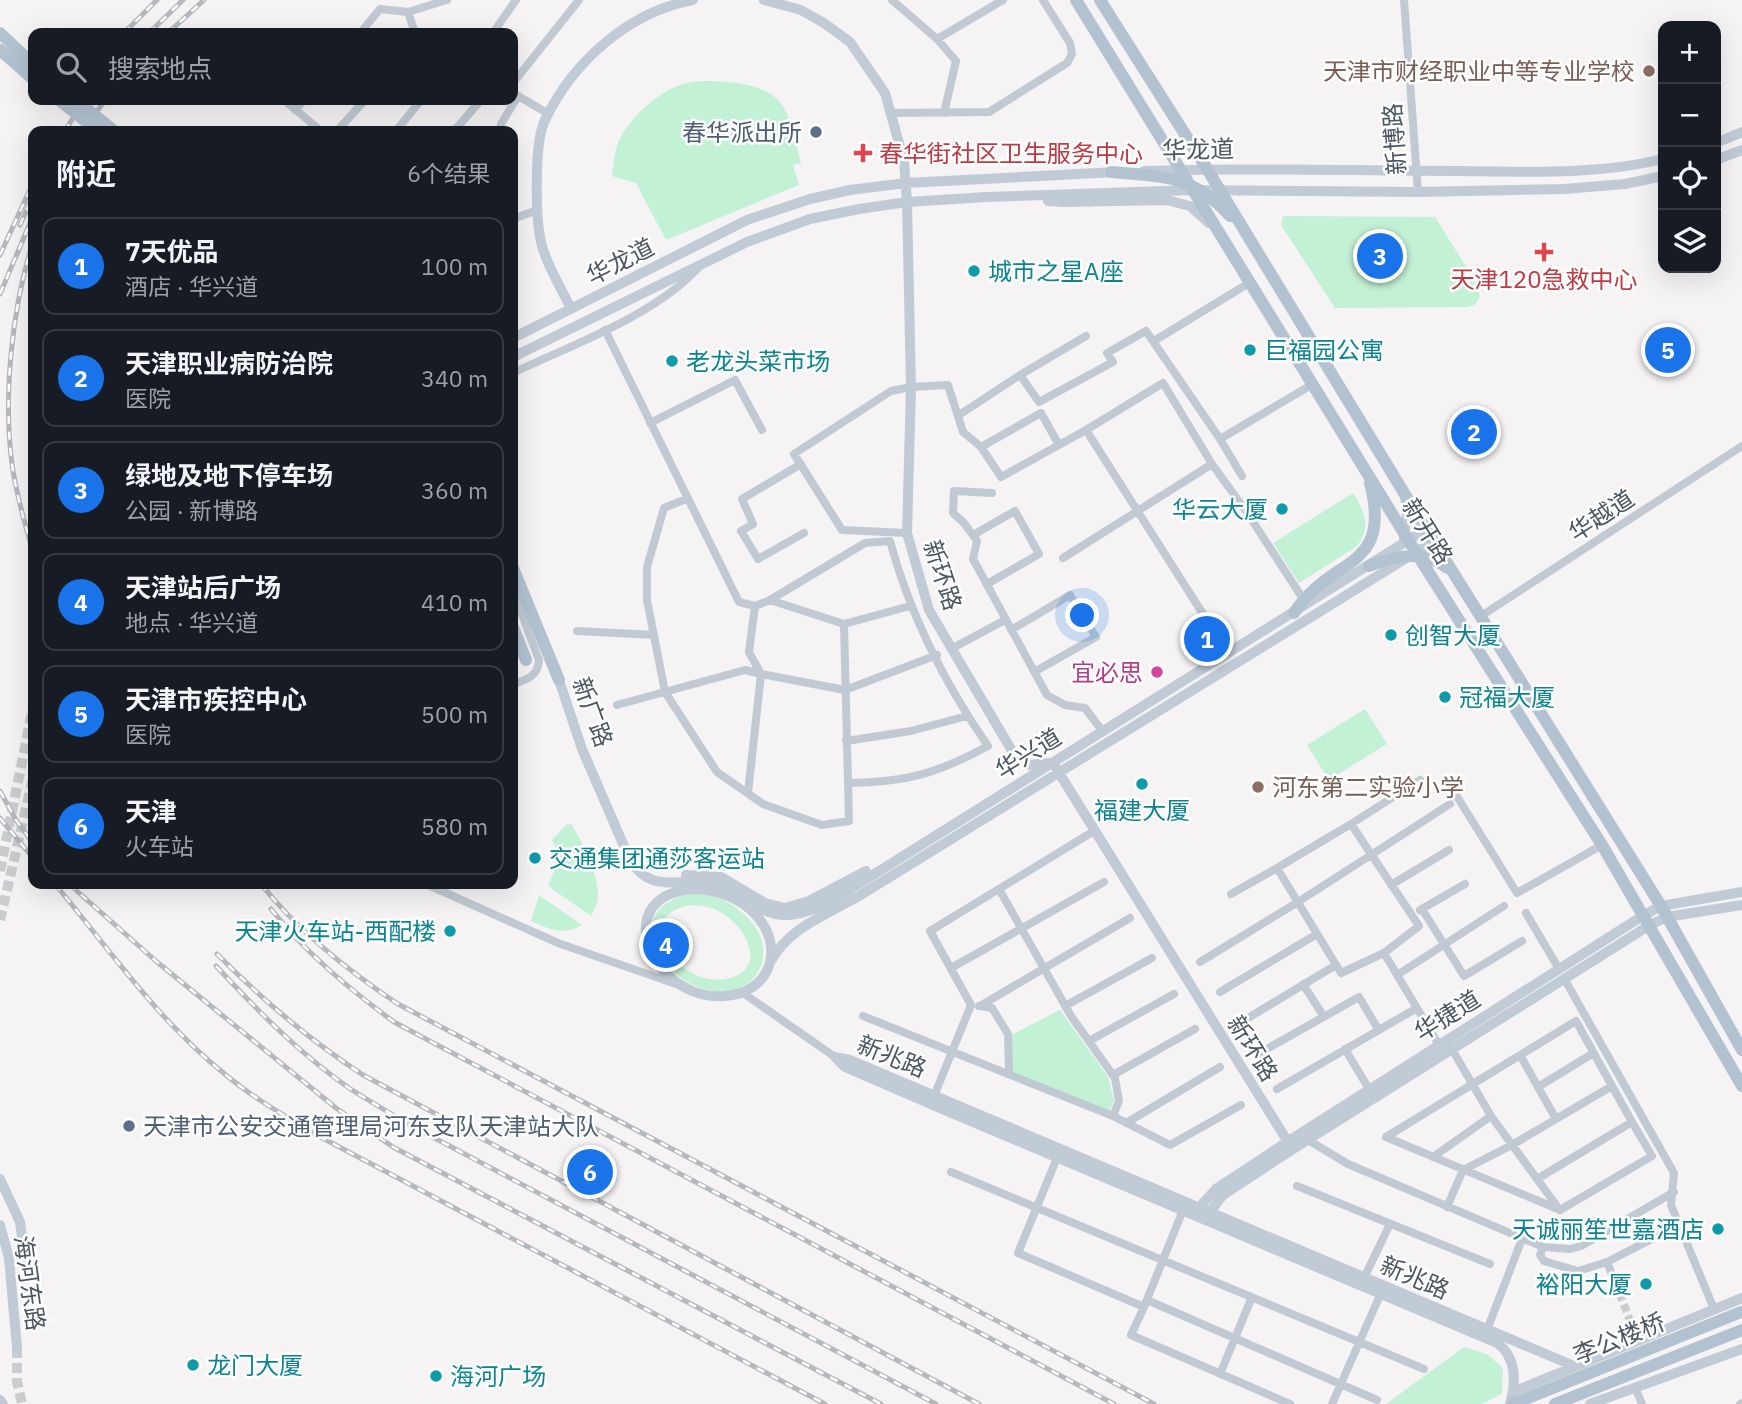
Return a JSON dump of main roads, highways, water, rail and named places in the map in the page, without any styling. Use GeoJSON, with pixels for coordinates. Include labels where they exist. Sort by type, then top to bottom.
{"type":"FeatureCollection","features":[{"type":"Feature","properties":{"kind":"main road","name":"新开路"},"geometry":{"type":"LineString","coordinates":[[1076,0],[1195,188],[1249,283],[1365,470],[1408,548],[1602,845],[1742,1086]]}},
{"type":"Feature","properties":{"kind":"main road","name":"新开路"},"geometry":{"type":"LineString","coordinates":[[1100,0],[1220,190],[1426,529],[1664,912],[1742,1050]]}},
{"type":"Feature","properties":{"kind":"main road"},"geometry":{"type":"LineString","coordinates":[[0,33],[28,59]]}},
{"type":"Feature","properties":{"kind":"main road"},"geometry":{"type":"LineString","coordinates":[[0,50],[28,75]]}},
{"type":"Feature","properties":{"kind":"main road"},"geometry":{"type":"LineString","coordinates":[[65,105],[92,126]]}},
{"type":"Feature","properties":{"kind":"main road"},"geometry":{"type":"LineString","coordinates":[[82,105],[108,126]]}},
{"type":"Feature","properties":{"kind":"main road"},"geometry":{"type":"LineString","coordinates":[[1111,172],[1164,177],[1195,188],[1247,234]]}},
{"type":"Feature","properties":{"kind":"main road"},"geometry":{"type":"LineString","coordinates":[[1294,613],[1325,579],[1367,550],[1373,533],[1375,514],[1373,494],[1365,470]]}},
{"type":"Feature","properties":{"kind":"main road"},"geometry":{"type":"LineString","coordinates":[[1372,571],[1408,548],[1437,561],[1453,572]]}},
{"type":"Feature","properties":{"kind":"main road","name":"新广路"},"geometry":{"type":"LineString","coordinates":[[518,580],[559,680]]}},
{"type":"Feature","properties":{"kind":"main road"},"geometry":{"type":"LineString","coordinates":[[518,640],[526,660]]}},
{"type":"Feature","properties":{"kind":"main road","name":"李公楼桥"},"geometry":{"type":"LineString","coordinates":[[1512,1400],[1741,1311]]}},
{"type":"Feature","properties":{"kind":"main road","name":"李公楼桥"},"geometry":{"type":"LineString","coordinates":[[1555,1404],[1742,1330]]}},
{"type":"Feature","properties":{"kind":"tunnel"},"geometry":{"type":"LineString","coordinates":[[1203,614],[1217,636]]}},
{"type":"Feature","properties":{"kind":"tunnel"},"geometry":{"type":"LineString","coordinates":[[0,871],[28,732]]}},
{"type":"Feature","properties":{"kind":"tunnel"},"geometry":{"type":"LineString","coordinates":[[0,920],[28,800]]}},
{"type":"Feature","properties":{"kind":"tunnel"},"geometry":{"type":"LineString","coordinates":[[1615,1282],[1631,1323]]}},
{"type":"Feature","properties":{"kind":"tunnel"},"geometry":{"type":"LineString","coordinates":[[17,1348],[17,1381],[22,1404]]}},
{"type":"Feature","properties":{"kind":"railway"},"geometry":{"type":"LineString","coordinates":[[129,28],[157,0]]}},
{"type":"Feature","properties":{"kind":"railway"},"geometry":{"type":"LineString","coordinates":[[154,28],[183,0]]}},
{"type":"Feature","properties":{"kind":"railway"},"geometry":{"type":"LineString","coordinates":[[173,28],[204,0]]}},
{"type":"Feature","properties":{"kind":"railway"},"geometry":{"type":"LineString","coordinates":[[68,126],[81,105]]}},
{"type":"Feature","properties":{"kind":"railway"},"geometry":{"type":"LineString","coordinates":[[87,126],[101,105]]}},
{"type":"Feature","properties":{"kind":"railway"},"geometry":{"type":"LineString","coordinates":[[0,255],[28,194]]}},
{"type":"Feature","properties":{"kind":"railway"},"geometry":{"type":"LineString","coordinates":[[20,225],[28,207]]}},
{"type":"Feature","properties":{"kind":"railway"},"geometry":{"type":"LineString","coordinates":[[0,294],[28,228]]}},
{"type":"Feature","properties":{"kind":"railway"},"geometry":{"type":"LineString","coordinates":[[28,261],[15,323],[9,381],[9,437],[14,475],[28,534]]}},
{"type":"Feature","properties":{"kind":"railway"},"geometry":{"type":"LineString","coordinates":[[0,791],[28,836]]}},
{"type":"Feature","properties":{"kind":"railway"},"geometry":{"type":"LineString","coordinates":[[0,818],[28,852]]}},
{"type":"Feature","properties":{"kind":"railway"},"geometry":{"type":"LineString","coordinates":[[59,889],[179,1032],[226,1075],[257,1098],[311,1132],[825,1404]]}},
{"type":"Feature","properties":{"kind":"railway"},"geometry":{"type":"LineString","coordinates":[[75,889],[157,962],[336,1108],[393,1147],[881,1404]]}},
{"type":"Feature","properties":{"kind":"railway"},"geometry":{"type":"LineString","coordinates":[[265,889],[291,918],[325,949],[360,978],[398,1004],[1154,1404]]}},
{"type":"Feature","properties":{"kind":"railway"},"geometry":{"type":"LineString","coordinates":[[271,909],[328,969],[394,1022],[1114,1404]]}},
{"type":"Feature","properties":{"kind":"railway"},"geometry":{"type":"LineString","coordinates":[[217,954],[287,1018],[363,1075],[979,1404]]}},
{"type":"Feature","properties":{"kind":"railway"},"geometry":{"type":"LineString","coordinates":[[216,966],[296,1046],[331,1075],[372,1102],[410,1125],[936,1404]]}},
{"type":"Feature","properties":{"kind":"place","name":"天津市财经职业中等专业学校"},"geometry":{"type":"Point","coordinates":[1649,71]}},
{"type":"Feature","properties":{"kind":"place","name":"春华派出所"},"geometry":{"type":"Point","coordinates":[816,132]}},
{"type":"Feature","properties":{"kind":"place","name":"春华街社区卫生服务中心"},"geometry":{"type":"Point","coordinates":[863,153]}},
{"type":"Feature","properties":{"kind":"place","name":"天津120急救中心"},"geometry":{"type":"Point","coordinates":[1544,252]}},
{"type":"Feature","properties":{"kind":"place","name":"绿地及地下停车场"},"geometry":{"type":"Point","coordinates":[1380,256]}},
{"type":"Feature","properties":{"kind":"place","name":"城市之星A座"},"geometry":{"type":"Point","coordinates":[974,271]}},
{"type":"Feature","properties":{"kind":"place","name":"巨福园公寓"},"geometry":{"type":"Point","coordinates":[1250,350]}},
{"type":"Feature","properties":{"kind":"place","name":"天津市疾控中心"},"geometry":{"type":"Point","coordinates":[1668,350]}},
{"type":"Feature","properties":{"kind":"place","name":"老龙头菜市场"},"geometry":{"type":"Point","coordinates":[672,361]}},
{"type":"Feature","properties":{"kind":"place","name":"天津职业病防治院"},"geometry":{"type":"Point","coordinates":[1474,432]}},
{"type":"Feature","properties":{"kind":"place","name":"华云大厦"},"geometry":{"type":"Point","coordinates":[1282,509]}},
{"type":"Feature","properties":{"kind":"place","name":"创智大厦"},"geometry":{"type":"Point","coordinates":[1391,635]}},
{"type":"Feature","properties":{"kind":"place","name":"7天优品"},"geometry":{"type":"Point","coordinates":[1207,639]}},
{"type":"Feature","properties":{"kind":"place","name":"宜必思"},"geometry":{"type":"Point","coordinates":[1157,672]}},
{"type":"Feature","properties":{"kind":"place","name":"冠福大厦"},"geometry":{"type":"Point","coordinates":[1445,697]}},
{"type":"Feature","properties":{"kind":"place","name":"福建大厦"},"geometry":{"type":"Point","coordinates":[1142,784]}},
{"type":"Feature","properties":{"kind":"place","name":"河东第二实验小学"},"geometry":{"type":"Point","coordinates":[1258,787]}},
{"type":"Feature","properties":{"kind":"place","name":"交通集团通莎客运站"},"geometry":{"type":"Point","coordinates":[535,858]}},
{"type":"Feature","properties":{"kind":"place","name":"天津火车站-西配楼"},"geometry":{"type":"Point","coordinates":[450,931]}},
{"type":"Feature","properties":{"kind":"place","name":"天津站后广场"},"geometry":{"type":"Point","coordinates":[666,945]}},
{"type":"Feature","properties":{"kind":"place","name":"天津市公安交通管理局河东支队天津站大队"},"geometry":{"type":"Point","coordinates":[129,1126]}},
{"type":"Feature","properties":{"kind":"place","name":"天津"},"geometry":{"type":"Point","coordinates":[590,1172]}},
{"type":"Feature","properties":{"kind":"place","name":"天诚丽笙世嘉酒店"},"geometry":{"type":"Point","coordinates":[1718,1229]}},
{"type":"Feature","properties":{"kind":"place","name":"裕阳大厦"},"geometry":{"type":"Point","coordinates":[1646,1284]}},
{"type":"Feature","properties":{"kind":"place","name":"龙门大厦"},"geometry":{"type":"Point","coordinates":[193,1365]}},
{"type":"Feature","properties":{"kind":"place","name":"海河广场"},"geometry":{"type":"Point","coordinates":[436,1376]}}]}
